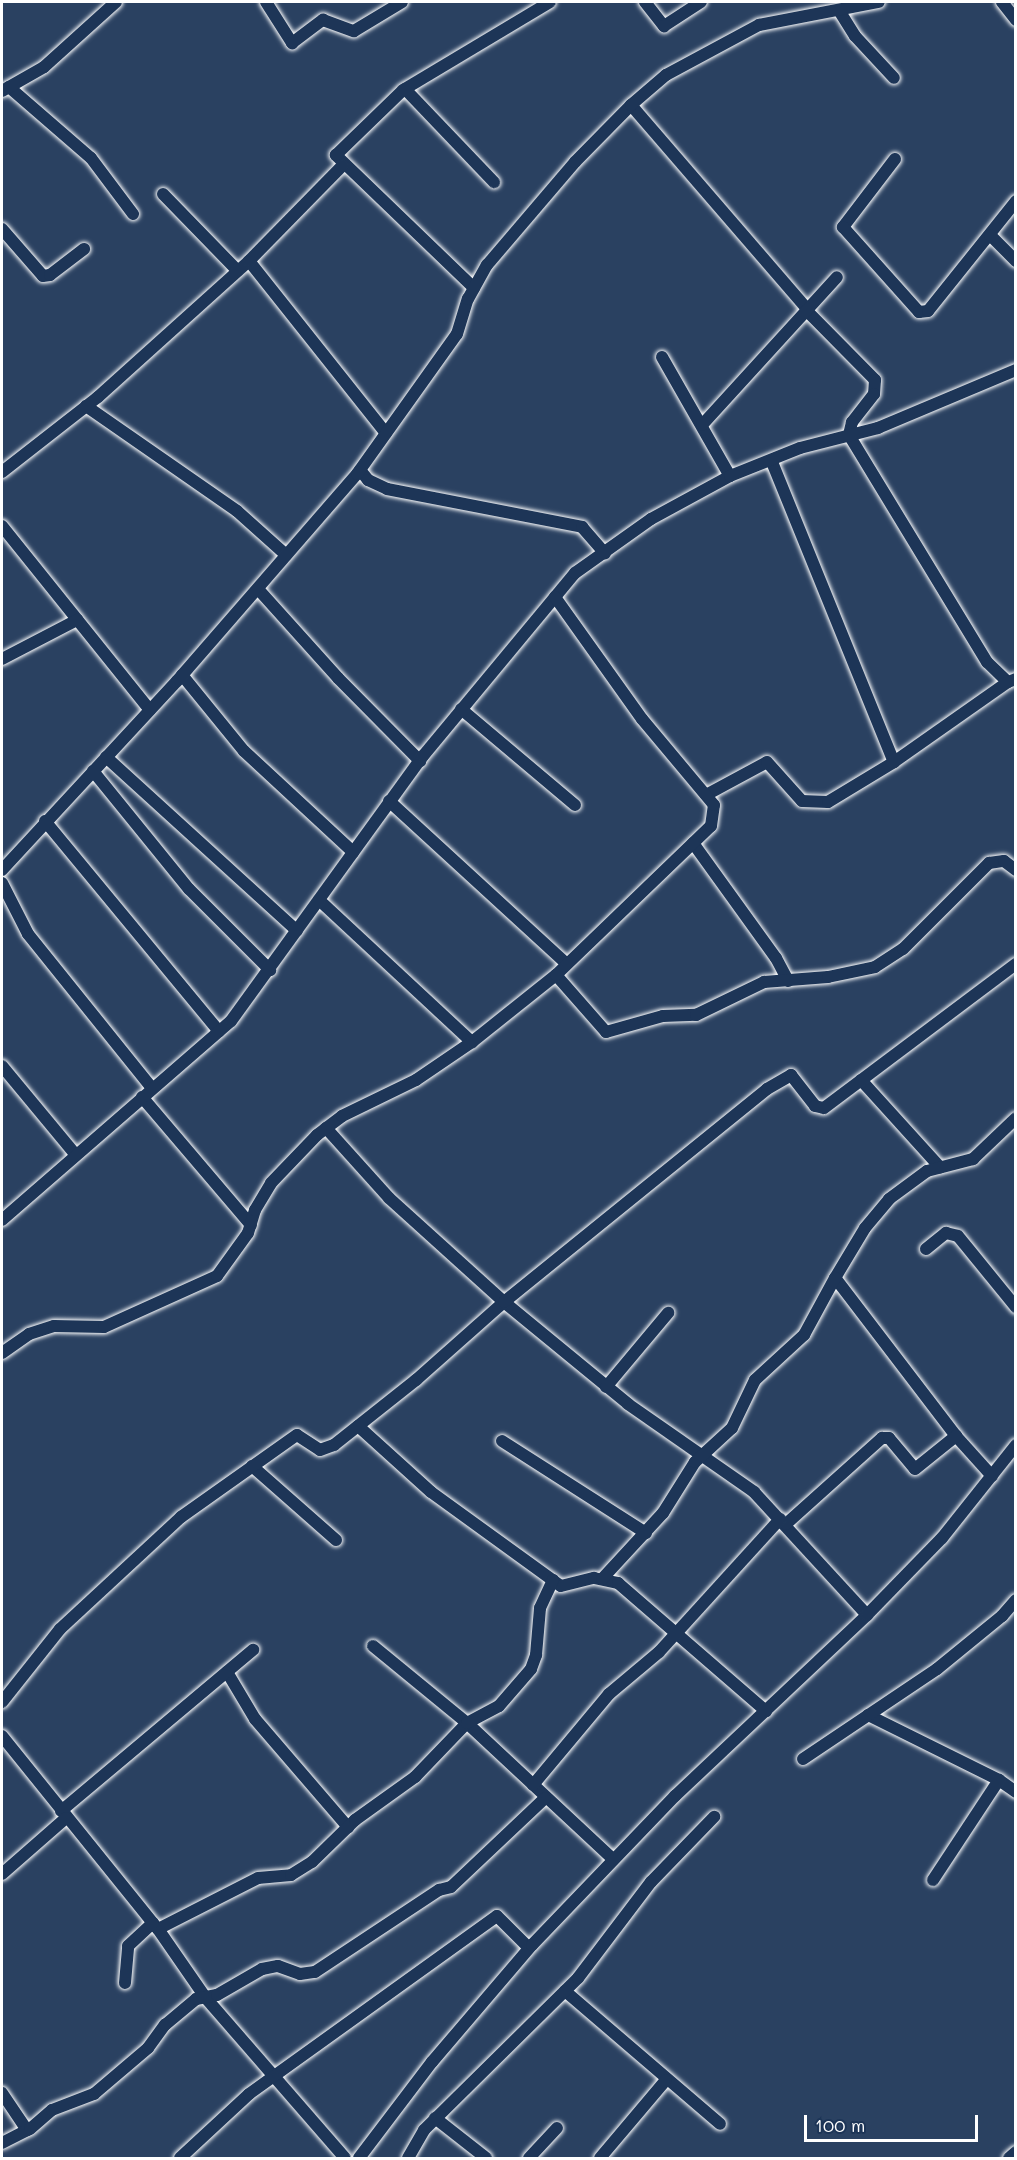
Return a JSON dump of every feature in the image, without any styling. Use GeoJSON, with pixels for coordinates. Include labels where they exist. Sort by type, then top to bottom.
{"type":"FeatureCollection","features":[{"type":"Feature","properties":{"kind":"street"},"geometry":{"type":"LineString","coordinates":[[116,2],[44,67],[5,89],[91,158],[133,214]]}},
{"type":"Feature","properties":{"kind":"street"},"geometry":{"type":"LineString","coordinates":[[266,2],[292,43],[323,20],[354,31],[402,2]]}},
{"type":"Feature","properties":{"kind":"street"},"geometry":{"type":"LineString","coordinates":[[474,288],[343,165],[336,155],[339,149],[405,89],[550,2]]}},
{"type":"Feature","properties":{"kind":"street"},"geometry":{"type":"LineString","coordinates":[[645,2],[664,26],[701,2]]}},
{"type":"Feature","properties":{"kind":"street"},"geometry":{"type":"LineString","coordinates":[[2,870],[182,675],[360,470],[457,334],[474,288],[487,266],[575,162],[631,105],[682,65],[759,25],[840,12],[879,2]]}},
{"type":"Feature","properties":{"kind":"street"},"geometry":{"type":"LineString","coordinates":[[1002,2],[1016,20]]}},
{"type":"Feature","properties":{"kind":"street"},"geometry":{"type":"LineString","coordinates":[[840,12],[855,36],[894,78]]}},
{"type":"Feature","properties":{"kind":"street"},"geometry":{"type":"LineString","coordinates":[[405,89],[494,182]]}},
{"type":"Feature","properties":{"kind":"street"},"geometry":{"type":"LineString","coordinates":[[631,105],[807,310],[875,380],[874,394],[856,414],[849,435],[987,662],[1012,681],[839,797],[816,804],[796,796],[767,762],[706,795]]}},
{"type":"Feature","properties":{"kind":"street"},"geometry":{"type":"LineString","coordinates":[[895,159],[843,227],[919,312],[928,311],[1016,201]]}},
{"type":"Feature","properties":{"kind":"street"},"geometry":{"type":"LineString","coordinates":[[2,472],[86,406],[238,271],[343,165]]}},
{"type":"Feature","properties":{"kind":"street"},"geometry":{"type":"LineString","coordinates":[[163,194],[238,271]]}},
{"type":"Feature","properties":{"kind":"street"},"geometry":{"type":"LineString","coordinates":[[2,229],[43,276],[50,275],[84,249]]}},
{"type":"Feature","properties":{"kind":"street"},"geometry":{"type":"LineString","coordinates":[[990,235],[1016,261]]}},
{"type":"Feature","properties":{"kind":"street"},"geometry":{"type":"LineString","coordinates":[[249,261],[386,433]]}},
{"type":"Feature","properties":{"kind":"street"},"geometry":{"type":"LineString","coordinates":[[702,425],[837,277]]}},
{"type":"Feature","properties":{"kind":"street"},"geometry":{"type":"LineString","coordinates":[[662,357],[730,476]]}},
{"type":"Feature","properties":{"kind":"street"},"geometry":{"type":"LineString","coordinates":[[2,1220],[75,1154],[219,1031],[270,970],[389,801],[420,761],[575,573],[651,519],[730,476],[772,462],[800,448],[878,428],[1016,370]]}},
{"type":"Feature","properties":{"kind":"street"},"geometry":{"type":"LineString","coordinates":[[86,406],[237,511],[286,555]]}},
{"type":"Feature","properties":{"kind":"street"},"geometry":{"type":"LineString","coordinates":[[772,462],[894,762]]}},
{"type":"Feature","properties":{"kind":"street"},"geometry":{"type":"LineString","coordinates":[[360,470],[368,480],[387,489],[582,527],[605,553]]}},
{"type":"Feature","properties":{"kind":"street"},"geometry":{"type":"LineString","coordinates":[[2,526],[150,710]]}},
{"type":"Feature","properties":{"kind":"street"},"geometry":{"type":"LineString","coordinates":[[258,589],[338,678],[420,761]]}},
{"type":"Feature","properties":{"kind":"street"},"geometry":{"type":"LineString","coordinates":[[2,1353],[29,1334],[54,1326],[104,1327],[217,1275],[251,1226],[255,1210],[271,1183],[326,1128],[342,1116],[416,1080],[472,1042],[556,975],[711,826],[714,819],[714,805],[642,719],[555,597]]}},
{"type":"Feature","properties":{"kind":"street"},"geometry":{"type":"LineString","coordinates":[[3,656],[77,620]]}},
{"type":"Feature","properties":{"kind":"street"},"geometry":{"type":"LineString","coordinates":[[182,675],[244,751],[353,852]]}},
{"type":"Feature","properties":{"kind":"street"},"geometry":{"type":"LineString","coordinates":[[461,709],[575,805]]}},
{"type":"Feature","properties":{"kind":"street"},"geometry":{"type":"LineString","coordinates":[[106,758],[297,931]]}},
{"type":"Feature","properties":{"kind":"street"},"geometry":{"type":"LineString","coordinates":[[93,771],[189,889],[270,970]]}},
{"type":"Feature","properties":{"kind":"street"},"geometry":{"type":"LineString","coordinates":[[389,801],[567,964]]}},
{"type":"Feature","properties":{"kind":"street"},"geometry":{"type":"LineString","coordinates":[[45,821],[219,1031]]}},
{"type":"Feature","properties":{"kind":"street"},"geometry":{"type":"LineString","coordinates":[[693,843],[776,958],[788,981]]}},
{"type":"Feature","properties":{"kind":"street"},"geometry":{"type":"LineString","coordinates":[[556,975],[606,1032],[613,1032],[663,1016],[696,1015],[748,987],[861,972],[882,964],[903,949],[989,863],[1004,861],[1016,870]]}},
{"type":"Feature","properties":{"kind":"street"},"geometry":{"type":"LineString","coordinates":[[2,883],[33,941],[152,1088]]}},
{"type":"Feature","properties":{"kind":"street"},"geometry":{"type":"LineString","coordinates":[[319,900],[472,1042]]}},
{"type":"Feature","properties":{"kind":"street"},"geometry":{"type":"LineString","coordinates":[[2,1702],[60,1629],[127,1563],[181,1517],[297,1435],[324,1450],[358,1426],[504,1302],[786,1075],[794,1076],[820,1109],[1016,963]]}},
{"type":"Feature","properties":{"kind":"street"},"geometry":{"type":"LineString","coordinates":[[2,1066],[75,1154]]}},
{"type":"Feature","properties":{"kind":"street"},"geometry":{"type":"LineString","coordinates":[[861,1080],[940,1167]]}},
{"type":"Feature","properties":{"kind":"street"},"geometry":{"type":"LineString","coordinates":[[142,1097],[251,1226]]}},
{"type":"Feature","properties":{"kind":"street"},"geometry":{"type":"LineString","coordinates":[[602,1579],[646,1533],[702,1456],[732,1428],[755,1380],[804,1335],[835,1278],[881,1207],[918,1175],[973,1159],[1016,1118]]}},
{"type":"Feature","properties":{"kind":"street"},"geometry":{"type":"LineString","coordinates":[[326,1128],[389,1198],[504,1302],[606,1387],[754,1491],[867,1615]]}},
{"type":"Feature","properties":{"kind":"street"},"geometry":{"type":"LineString","coordinates":[[926,1249],[946,1233],[958,1236],[1016,1307]]}},
{"type":"Feature","properties":{"kind":"street"},"geometry":{"type":"LineString","coordinates":[[835,1278],[956,1436],[992,1476]]}},
{"type":"Feature","properties":{"kind":"street"},"geometry":{"type":"LineString","coordinates":[[606,1387],[668,1314]]}},
{"type":"Feature","properties":{"kind":"street"},"geometry":{"type":"LineString","coordinates":[[358,1426],[431,1492],[561,1586],[602,1579],[618,1583],[766,1712]]}},
{"type":"Feature","properties":{"kind":"street"},"geometry":{"type":"LineString","coordinates":[[533,1785],[609,1694],[659,1652],[783,1522],[882,1438],[889,1438],[915,1468],[956,1436]]}},
{"type":"Feature","properties":{"kind":"street"},"geometry":{"type":"LineString","coordinates":[[502,1441],[646,1533]]}},
{"type":"Feature","properties":{"kind":"street"},"geometry":{"type":"LineString","coordinates":[[359,2158],[432,2062],[529,1948],[613,1859],[867,1615],[942,1538],[1016,1445]]}},
{"type":"Feature","properties":{"kind":"street"},"geometry":{"type":"LineString","coordinates":[[252,1466],[336,1540]]}},
{"type":"Feature","properties":{"kind":"street"},"geometry":{"type":"LineString","coordinates":[[125,1983],[128,1946],[156,1926],[258,1878],[291,1875],[323,1854],[348,1827],[415,1777],[467,1723],[499,1706],[531,1668],[537,1648],[540,1608],[553,1580]]}},
{"type":"Feature","properties":{"kind":"street"},"geometry":{"type":"LineString","coordinates":[[803,1759],[937,1669],[1002,1616],[1016,1600]]}},
{"type":"Feature","properties":{"kind":"street"},"geometry":{"type":"LineString","coordinates":[[373,1646],[467,1723],[613,1859]]}},
{"type":"Feature","properties":{"kind":"street"},"geometry":{"type":"LineString","coordinates":[[2,1874],[64,1815],[253,1650]]}},
{"type":"Feature","properties":{"kind":"street"},"geometry":{"type":"LineString","coordinates":[[227,1672],[255,1719],[348,1827]]}},
{"type":"Feature","properties":{"kind":"street"},"geometry":{"type":"LineString","coordinates":[[868,1715],[999,1780],[1016,1792]]}},
{"type":"Feature","properties":{"kind":"street"},"geometry":{"type":"LineString","coordinates":[[2,1736],[156,1926],[205,1997],[272,2077],[345,2158]]}},
{"type":"Feature","properties":{"kind":"street"},"geometry":{"type":"LineString","coordinates":[[933,1880],[999,1780]]}},
{"type":"Feature","properties":{"kind":"street"},"geometry":{"type":"LineString","coordinates":[[2,2143],[27,2130],[52,2110],[94,2094],[148,2048],[165,2025],[196,1999],[278,1966],[300,1974],[315,1972],[439,1890],[451,1887],[545,1798]]}},
{"type":"Feature","properties":{"kind":"street"},"geometry":{"type":"LineString","coordinates":[[408,2158],[435,2118],[565,1991],[651,1882],[714,1817]]}},
{"type":"Feature","properties":{"kind":"street"},"geometry":{"type":"LineString","coordinates":[[180,2158],[228,2113],[272,2077],[466,1942],[497,1916],[529,1948]]}},
{"type":"Feature","properties":{"kind":"street"},"geometry":{"type":"LineString","coordinates":[[565,1991],[720,2124]]}},
{"type":"Feature","properties":{"kind":"street"},"geometry":{"type":"LineString","coordinates":[[600,2158],[666,2080]]}},
{"type":"Feature","properties":{"kind":"street"},"geometry":{"type":"LineString","coordinates":[[2,2093],[27,2130]]}},
{"type":"Feature","properties":{"kind":"street"},"geometry":{"type":"LineString","coordinates":[[435,2118],[486,2158]]}},
{"type":"Feature","properties":{"kind":"street"},"geometry":{"type":"LineString","coordinates":[[529,2158],[557,2128]]}},
{"type":"Feature","properties":{"kind":"street"},"geometry":{"type":"LineString","coordinates":[[1009,2158],[1016,2152]]}}]}
